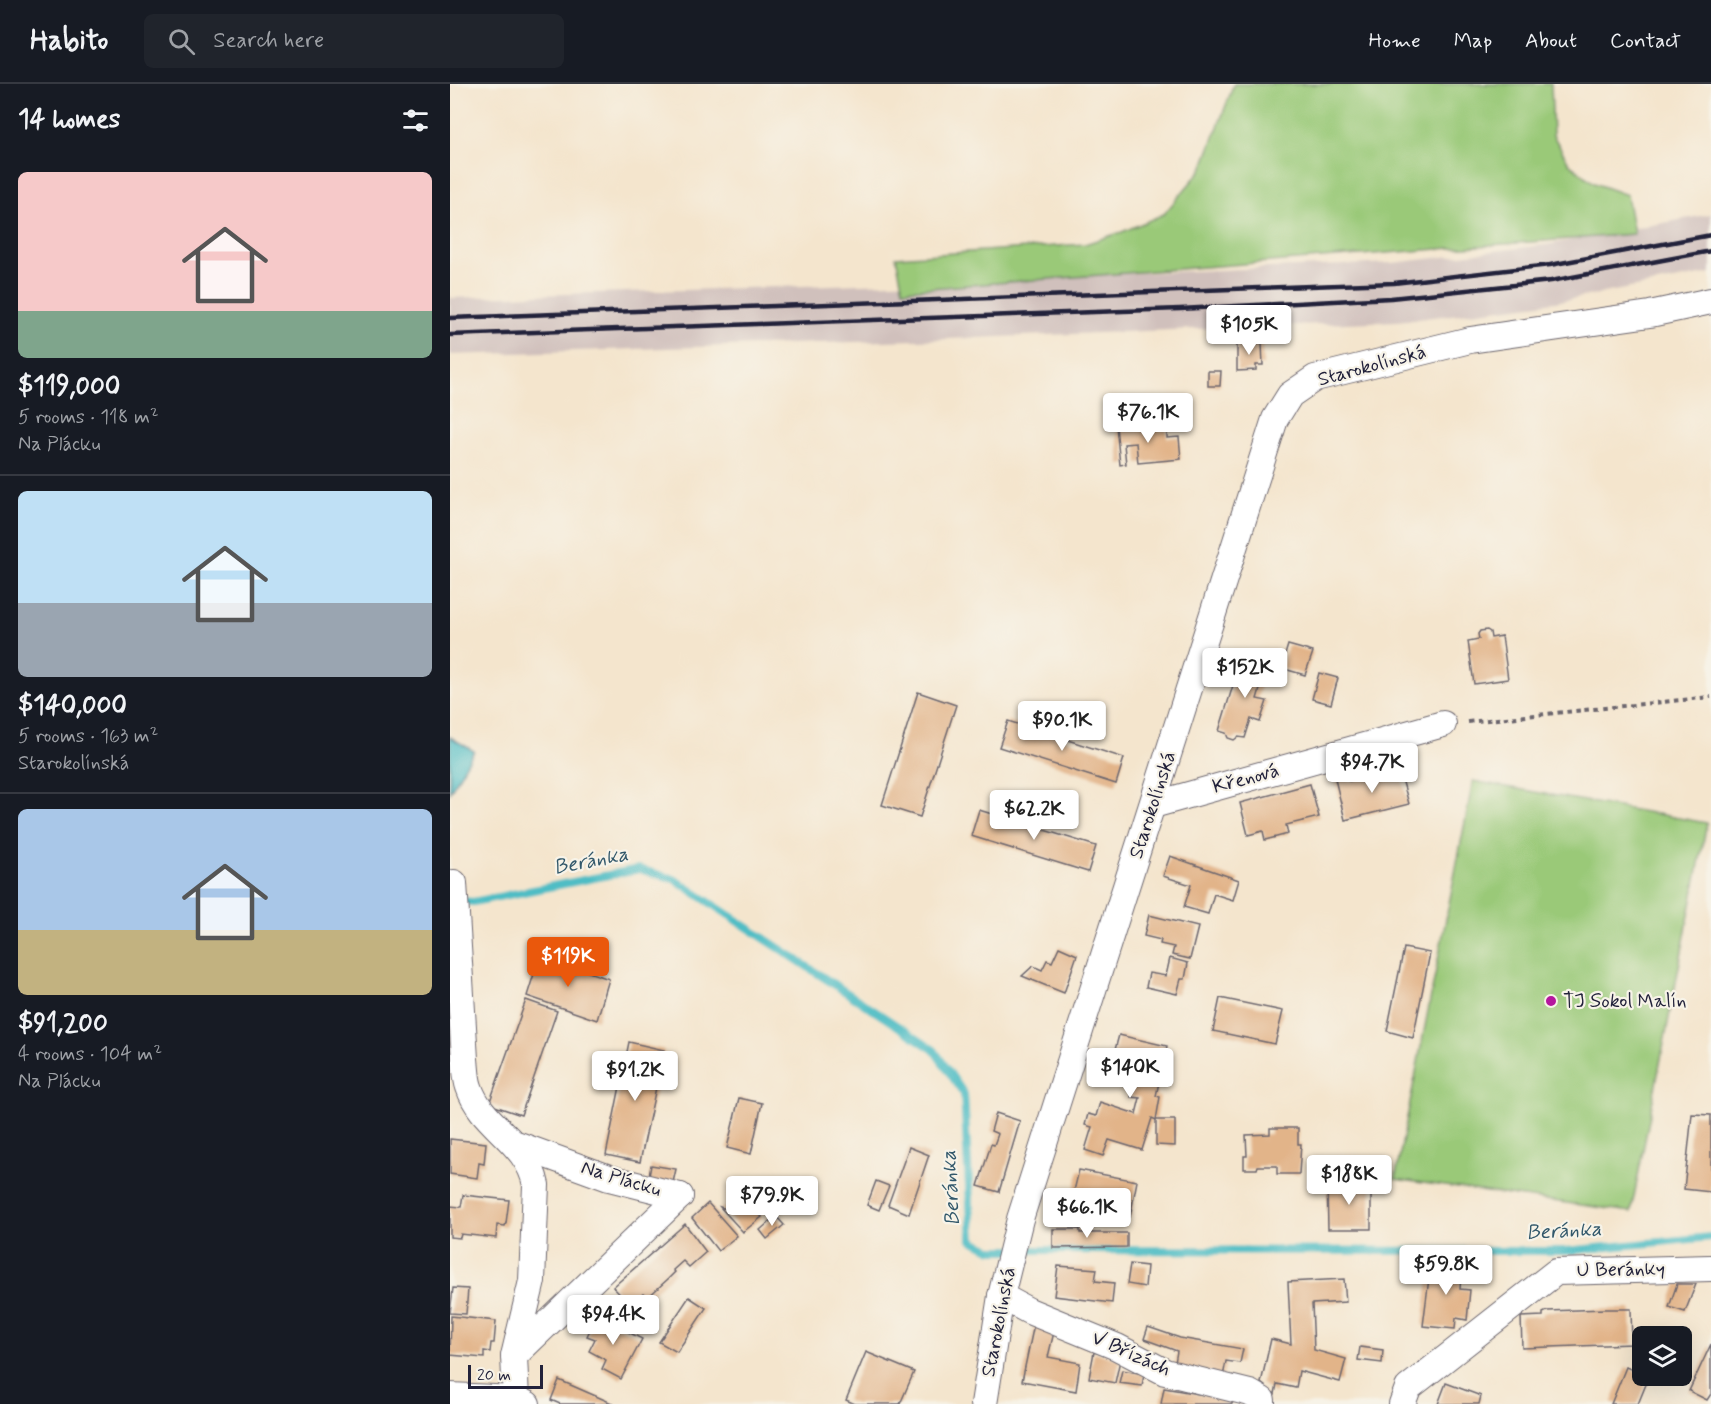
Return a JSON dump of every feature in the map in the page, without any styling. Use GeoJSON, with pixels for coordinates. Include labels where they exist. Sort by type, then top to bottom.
{"type":"FeatureCollection","features":[{"type":"Feature","properties":{"kind":"street","name":"Starokolínská"},"geometry":{"type":"LineString","coordinates":[[984,1404],[1001,1296],[1017,1233],[1275,419],[1290,395],[1315,378],[1470,340],[1650,314],[1711,301]]}},
{"type":"Feature","properties":{"kind":"street","name":"Křenová"},"geometry":{"type":"LineString","coordinates":[[1153,805],[1443,724]]}},
{"type":"Feature","properties":{"kind":"street","name":"Na Plácku"},"geometry":{"type":"LineString","coordinates":[[454,883],[468,1086],[476,1102],[487,1116],[516,1144],[533,1171],[536,1185],[532,1281],[514,1356],[521,1402]]}},
{"type":"Feature","properties":{"kind":"street","name":"Na Plácku"},"geometry":{"type":"LineString","coordinates":[[514,1356],[680,1196],[609,1179],[516,1144]]}},
{"type":"Feature","properties":{"kind":"street","name":"U Beránky"},"geometry":{"type":"LineString","coordinates":[[1402,1404],[1408,1388],[1556,1272],[1711,1268]]}},
{"type":"Feature","properties":{"kind":"street","name":"V Břízách"},"geometry":{"type":"LineString","coordinates":[[1001,1296],[1029,1311],[1118,1347],[1165,1372],[1250,1393],[1264,1403]]}},
{"type":"Feature","properties":{"kind":"street"},"geometry":{"type":"LineString","coordinates":[[450,1396],[521,1402]]}},
{"type":"Feature","properties":{"kind":"path"},"geometry":{"type":"LineString","coordinates":[[1443,724],[1711,698]]}},
{"type":"Feature","properties":{"kind":"shaded area"},"geometry":{"type":"Polygon","coordinates":[[[1711,214],[1711,273],[1555,302],[1478,312],[1397,321],[948,339],[450,355],[450,298],[1393,263],[1546,245],[1711,214]]]}},
{"type":"Feature","properties":{"kind":"green space"},"geometry":{"type":"Polygon","coordinates":[[[1234,84],[1551,84],[1553,135],[1569,163],[1594,183],[1627,195],[1634,234],[903,290],[896,257],[1085,244],[1122,232],[1164,214],[1202,169],[1234,84]]]}},
{"type":"Feature","properties":{"kind":"green space","name":"TJ Sokol Malín"},"geometry":{"type":"Polygon","coordinates":[[[1473,781],[1707,823],[1631,1212],[1395,1179],[1473,781]]]}},
{"type":"Feature","properties":{"kind":"water"},"geometry":{"type":"Polygon","coordinates":[[[450,737],[474,751],[450,792],[450,737]]]}},
{"type":"Feature","properties":{"kind":"building"},"geometry":{"type":"Polygon","coordinates":[[[1237,343],[1262,344],[1263,365],[1256,365],[1256,370],[1237,371],[1237,343]]]}},
{"type":"Feature","properties":{"kind":"building"},"geometry":{"type":"Polygon","coordinates":[[[1208,371],[1221,371],[1220,386],[1208,386],[1208,371]]]}},
{"type":"Feature","properties":{"kind":"building"},"geometry":{"type":"Polygon","coordinates":[[[1150,423],[1151,431],[1167,430],[1167,438],[1179,437],[1181,459],[1138,463],[1136,443],[1124,444],[1126,464],[1120,465],[1116,426],[1150,423]]]}},
{"type":"Feature","properties":{"kind":"building"},"geometry":{"type":"Polygon","coordinates":[[[1487,630],[1491,638],[1502,636],[1508,679],[1474,684],[1468,641],[1479,639],[1480,631],[1487,630]]]}},
{"type":"Feature","properties":{"kind":"building"},"geometry":{"type":"Polygon","coordinates":[[[1288,645],[1313,652],[1305,675],[1281,668],[1288,645]]]}},
{"type":"Feature","properties":{"kind":"building"},"geometry":{"type":"Polygon","coordinates":[[[1242,656],[1268,663],[1257,699],[1267,701],[1260,722],[1251,719],[1245,738],[1238,737],[1234,740],[1228,738],[1226,733],[1219,731],[1242,656]]]}},
{"type":"Feature","properties":{"kind":"building"},"geometry":{"type":"Polygon","coordinates":[[[1319,673],[1338,678],[1331,704],[1312,699],[1319,673]]]}},
{"type":"Feature","properties":{"kind":"building"},"geometry":{"type":"Polygon","coordinates":[[[918,692],[956,705],[920,817],[882,805],[918,692]]]}},
{"type":"Feature","properties":{"kind":"building"},"geometry":{"type":"Polygon","coordinates":[[[1008,721],[1124,758],[1116,784],[999,747],[1008,721]]]}},
{"type":"Feature","properties":{"kind":"building"},"geometry":{"type":"Polygon","coordinates":[[[1399,768],[1409,804],[1345,820],[1335,779],[1347,775],[1349,781],[1399,768]]]}},
{"type":"Feature","properties":{"kind":"building"},"geometry":{"type":"Polygon","coordinates":[[[1310,784],[1319,817],[1286,825],[1288,834],[1265,840],[1263,831],[1248,835],[1240,803],[1310,784]]]}},
{"type":"Feature","properties":{"kind":"building"},"geometry":{"type":"Polygon","coordinates":[[[979,810],[1096,846],[1088,872],[971,836],[979,810]]]}},
{"type":"Feature","properties":{"kind":"building"},"geometry":{"type":"Polygon","coordinates":[[[1170,856],[1239,880],[1233,900],[1214,894],[1208,914],[1184,907],[1191,885],[1163,876],[1170,856]]]}},
{"type":"Feature","properties":{"kind":"building"},"geometry":{"type":"Polygon","coordinates":[[[1149,915],[1198,927],[1190,959],[1172,955],[1174,947],[1160,944],[1161,940],[1144,936],[1149,915]]]}},
{"type":"Feature","properties":{"kind":"building"},"geometry":{"type":"Polygon","coordinates":[[[1059,947],[1077,955],[1064,993],[1022,976],[1033,966],[1042,970],[1047,960],[1052,962],[1059,947]]]}},
{"type":"Feature","properties":{"kind":"building"},"geometry":{"type":"Polygon","coordinates":[[[1404,948],[1430,953],[1413,1038],[1387,1031],[1404,948]]]}},
{"type":"Feature","properties":{"kind":"building"},"geometry":{"type":"Polygon","coordinates":[[[540,955],[609,979],[597,1020],[527,996],[540,955]]]}},
{"type":"Feature","properties":{"kind":"building"},"geometry":{"type":"Polygon","coordinates":[[[1170,958],[1188,963],[1185,979],[1181,979],[1177,994],[1146,987],[1149,973],[1166,976],[1170,958]]]}},
{"type":"Feature","properties":{"kind":"building"},"geometry":{"type":"Polygon","coordinates":[[[1220,998],[1283,1011],[1275,1044],[1213,1031],[1220,998]]]}},
{"type":"Feature","properties":{"kind":"building"},"geometry":{"type":"Polygon","coordinates":[[[526,1000],[557,1011],[521,1115],[489,1104],[526,1000]]]}},
{"type":"Feature","properties":{"kind":"building"},"geometry":{"type":"Polygon","coordinates":[[[1119,1035],[1167,1046],[1156,1096],[1160,1097],[1156,1120],[1152,1118],[1142,1150],[1109,1140],[1103,1156],[1085,1150],[1092,1127],[1085,1125],[1088,1114],[1096,1116],[1100,1102],[1136,1114],[1140,1098],[1131,1097],[1138,1066],[1112,1061],[1119,1035]]]}},
{"type":"Feature","properties":{"kind":"building"},"geometry":{"type":"Polygon","coordinates":[[[629,1042],[664,1050],[640,1162],[606,1155],[629,1042]]]}},
{"type":"Feature","properties":{"kind":"building"},"geometry":{"type":"Polygon","coordinates":[[[739,1098],[762,1103],[751,1154],[727,1148],[739,1098]]]}},
{"type":"Feature","properties":{"kind":"building"},"geometry":{"type":"Polygon","coordinates":[[[996,1113],[1020,1121],[999,1192],[978,1186],[991,1144],[994,1145],[998,1134],[991,1131],[996,1113]]]}},
{"type":"Feature","properties":{"kind":"building"},"geometry":{"type":"Polygon","coordinates":[[[1692,1114],[1711,1115],[1711,1192],[1684,1189],[1692,1114]]]}},
{"type":"Feature","properties":{"kind":"building"},"geometry":{"type":"Polygon","coordinates":[[[1156,1120],[1175,1120],[1175,1146],[1156,1145],[1156,1120]]]}},
{"type":"Feature","properties":{"kind":"building"},"geometry":{"type":"Polygon","coordinates":[[[1270,1128],[1298,1128],[1298,1144],[1301,1144],[1299,1174],[1277,1174],[1277,1166],[1244,1169],[1244,1156],[1247,1156],[1246,1135],[1270,1134],[1270,1128]]]}},
{"type":"Feature","properties":{"kind":"building"},"geometry":{"type":"Polygon","coordinates":[[[450,1139],[486,1143],[484,1164],[479,1163],[477,1178],[450,1174],[450,1139]]]}},
{"type":"Feature","properties":{"kind":"building"},"geometry":{"type":"Polygon","coordinates":[[[909,1147],[929,1155],[909,1214],[888,1205],[909,1147]]]}},
{"type":"Feature","properties":{"kind":"building"},"geometry":{"type":"Polygon","coordinates":[[[651,1165],[676,1169],[672,1187],[648,1182],[651,1165]]]}},
{"type":"Feature","properties":{"kind":"building"},"geometry":{"type":"Polygon","coordinates":[[[1079,1170],[1137,1181],[1130,1217],[1112,1213],[1115,1199],[1074,1191],[1079,1170]]]}},
{"type":"Feature","properties":{"kind":"building"},"geometry":{"type":"Polygon","coordinates":[[[876,1181],[889,1186],[879,1210],[867,1205],[876,1181]]]}},
{"type":"Feature","properties":{"kind":"building"},"geometry":{"type":"Polygon","coordinates":[[[1327,1183],[1371,1183],[1371,1229],[1328,1229],[1327,1183]]]}},
{"type":"Feature","properties":{"kind":"building"},"geometry":{"type":"Polygon","coordinates":[[[463,1195],[509,1200],[505,1226],[497,1225],[496,1238],[461,1234],[460,1238],[450,1237],[450,1206],[461,1207],[463,1195]]]}},
{"type":"Feature","properties":{"kind":"building"},"geometry":{"type":"Polygon","coordinates":[[[733,1197],[749,1203],[762,1217],[743,1232],[720,1207],[727,1209],[729,1200],[733,1197]]]}},
{"type":"Feature","properties":{"kind":"building"},"geometry":{"type":"Polygon","coordinates":[[[708,1203],[737,1236],[718,1251],[692,1218],[708,1203]]]}},
{"type":"Feature","properties":{"kind":"building"},"geometry":{"type":"Polygon","coordinates":[[[776,1216],[784,1225],[767,1239],[760,1230],[776,1216]]]}},
{"type":"Feature","properties":{"kind":"building"},"geometry":{"type":"Polygon","coordinates":[[[685,1224],[706,1252],[689,1267],[683,1261],[673,1270],[675,1272],[647,1298],[643,1294],[630,1305],[613,1287],[685,1224]]]}},
{"type":"Feature","properties":{"kind":"building"},"geometry":{"type":"Polygon","coordinates":[[[1053,1229],[1080,1229],[1080,1233],[1127,1233],[1127,1247],[1053,1248],[1053,1229]]]}},
{"type":"Feature","properties":{"kind":"building"},"geometry":{"type":"Polygon","coordinates":[[[1431,1262],[1462,1263],[1460,1289],[1470,1290],[1467,1320],[1456,1318],[1455,1329],[1423,1326],[1431,1262]]]}},
{"type":"Feature","properties":{"kind":"building"},"geometry":{"type":"Polygon","coordinates":[[[1130,1264],[1147,1266],[1145,1287],[1127,1284],[1130,1264]]]}},
{"type":"Feature","properties":{"kind":"building"},"geometry":{"type":"Polygon","coordinates":[[[1058,1266],[1097,1269],[1095,1281],[1114,1283],[1112,1303],[1054,1296],[1058,1266]]]}},
{"type":"Feature","properties":{"kind":"building"},"geometry":{"type":"Polygon","coordinates":[[[1344,1279],[1346,1302],[1312,1304],[1314,1350],[1346,1359],[1340,1382],[1299,1371],[1296,1388],[1277,1384],[1275,1394],[1261,1383],[1271,1339],[1291,1344],[1288,1282],[1344,1279]]]}},
{"type":"Feature","properties":{"kind":"building"},"geometry":{"type":"Polygon","coordinates":[[[1677,1284],[1696,1284],[1685,1312],[1669,1307],[1677,1284]]]}},
{"type":"Feature","properties":{"kind":"building"},"geometry":{"type":"Polygon","coordinates":[[[453,1288],[468,1289],[466,1314],[450,1313],[453,1288]]]}},
{"type":"Feature","properties":{"kind":"building"},"geometry":{"type":"Polygon","coordinates":[[[689,1297],[706,1308],[677,1352],[659,1342],[689,1297]]]}},
{"type":"Feature","properties":{"kind":"building"},"geometry":{"type":"Polygon","coordinates":[[[1631,1309],[1632,1344],[1522,1348],[1521,1317],[1543,1316],[1543,1313],[1547,1311],[1631,1309]]]}},
{"type":"Feature","properties":{"kind":"building"},"geometry":{"type":"Polygon","coordinates":[[[451,1316],[496,1321],[494,1343],[491,1343],[490,1352],[484,1351],[484,1358],[450,1355],[451,1316]]]}},
{"type":"Feature","properties":{"kind":"building"},"geometry":{"type":"Polygon","coordinates":[[[597,1316],[642,1339],[621,1379],[602,1369],[606,1360],[589,1351],[595,1339],[587,1336],[597,1316]]]}},
{"type":"Feature","properties":{"kind":"building"},"geometry":{"type":"Polygon","coordinates":[[[1034,1324],[1054,1332],[1048,1357],[1080,1363],[1076,1391],[1022,1381],[1034,1324]]]}},
{"type":"Feature","properties":{"kind":"building"},"geometry":{"type":"Polygon","coordinates":[[[1148,1327],[1180,1338],[1243,1349],[1240,1363],[1226,1361],[1223,1377],[1174,1369],[1177,1351],[1144,1339],[1148,1327]]]}},
{"type":"Feature","properties":{"kind":"building"},"geometry":{"type":"Polygon","coordinates":[[[1711,1344],[1711,1394],[1707,1400],[1689,1391],[1711,1344]]]}},
{"type":"Feature","properties":{"kind":"building"},"geometry":{"type":"Polygon","coordinates":[[[1360,1347],[1383,1350],[1382,1363],[1358,1360],[1360,1347]]]}},
{"type":"Feature","properties":{"kind":"building"},"geometry":{"type":"Polygon","coordinates":[[[866,1352],[914,1372],[900,1404],[855,1404],[846,1400],[866,1352]]]}},
{"type":"Feature","properties":{"kind":"building"},"geometry":{"type":"Polygon","coordinates":[[[1094,1352],[1120,1360],[1115,1383],[1089,1378],[1094,1352]]]}},
{"type":"Feature","properties":{"kind":"building"},"geometry":{"type":"Polygon","coordinates":[[[1626,1367],[1632,1370],[1632,1386],[1645,1386],[1638,1404],[1611,1404],[1626,1367]]]}},
{"type":"Feature","properties":{"kind":"building"},"geometry":{"type":"Polygon","coordinates":[[[1122,1370],[1144,1374],[1142,1386],[1119,1383],[1122,1370]]]}},
{"type":"Feature","properties":{"kind":"building"},"geometry":{"type":"Polygon","coordinates":[[[559,1380],[614,1404],[560,1404],[551,1400],[559,1380]]]}},
{"type":"Feature","properties":{"kind":"building"},"geometry":{"type":"Polygon","coordinates":[[[1446,1383],[1481,1396],[1479,1404],[1438,1404],[1446,1383]]]}},
{"type":"Feature","properties":{"kind":"building"},"geometry":{"type":"Polygon","coordinates":[[[1164,1388],[1233,1400],[1232,1404],[1161,1404],[1164,1388]]]}},
{"type":"Feature","properties":{"kind":"waterway","name":"Beránka"},"geometry":{"type":"LineString","coordinates":[[460,901],[473,902],[639,869],[674,879],[934,1050],[964,1094],[972,1240],[992,1250],[1566,1251],[1711,1237]]}},
{"type":"Feature","properties":{"kind":"railway"},"geometry":{"type":"LineString","coordinates":[[450,318],[1394,283],[1550,265],[1711,235]]}},
{"type":"Feature","properties":{"kind":"railway"},"geometry":{"type":"LineString","coordinates":[[450,335],[1180,309],[1391,298],[1551,281],[1711,251]]}},
{"type":"Feature","properties":{"kind":"place","name":"TJ Sokol Malín"},"geometry":{"type":"Point","coordinates":[1551,1001]}}]}
